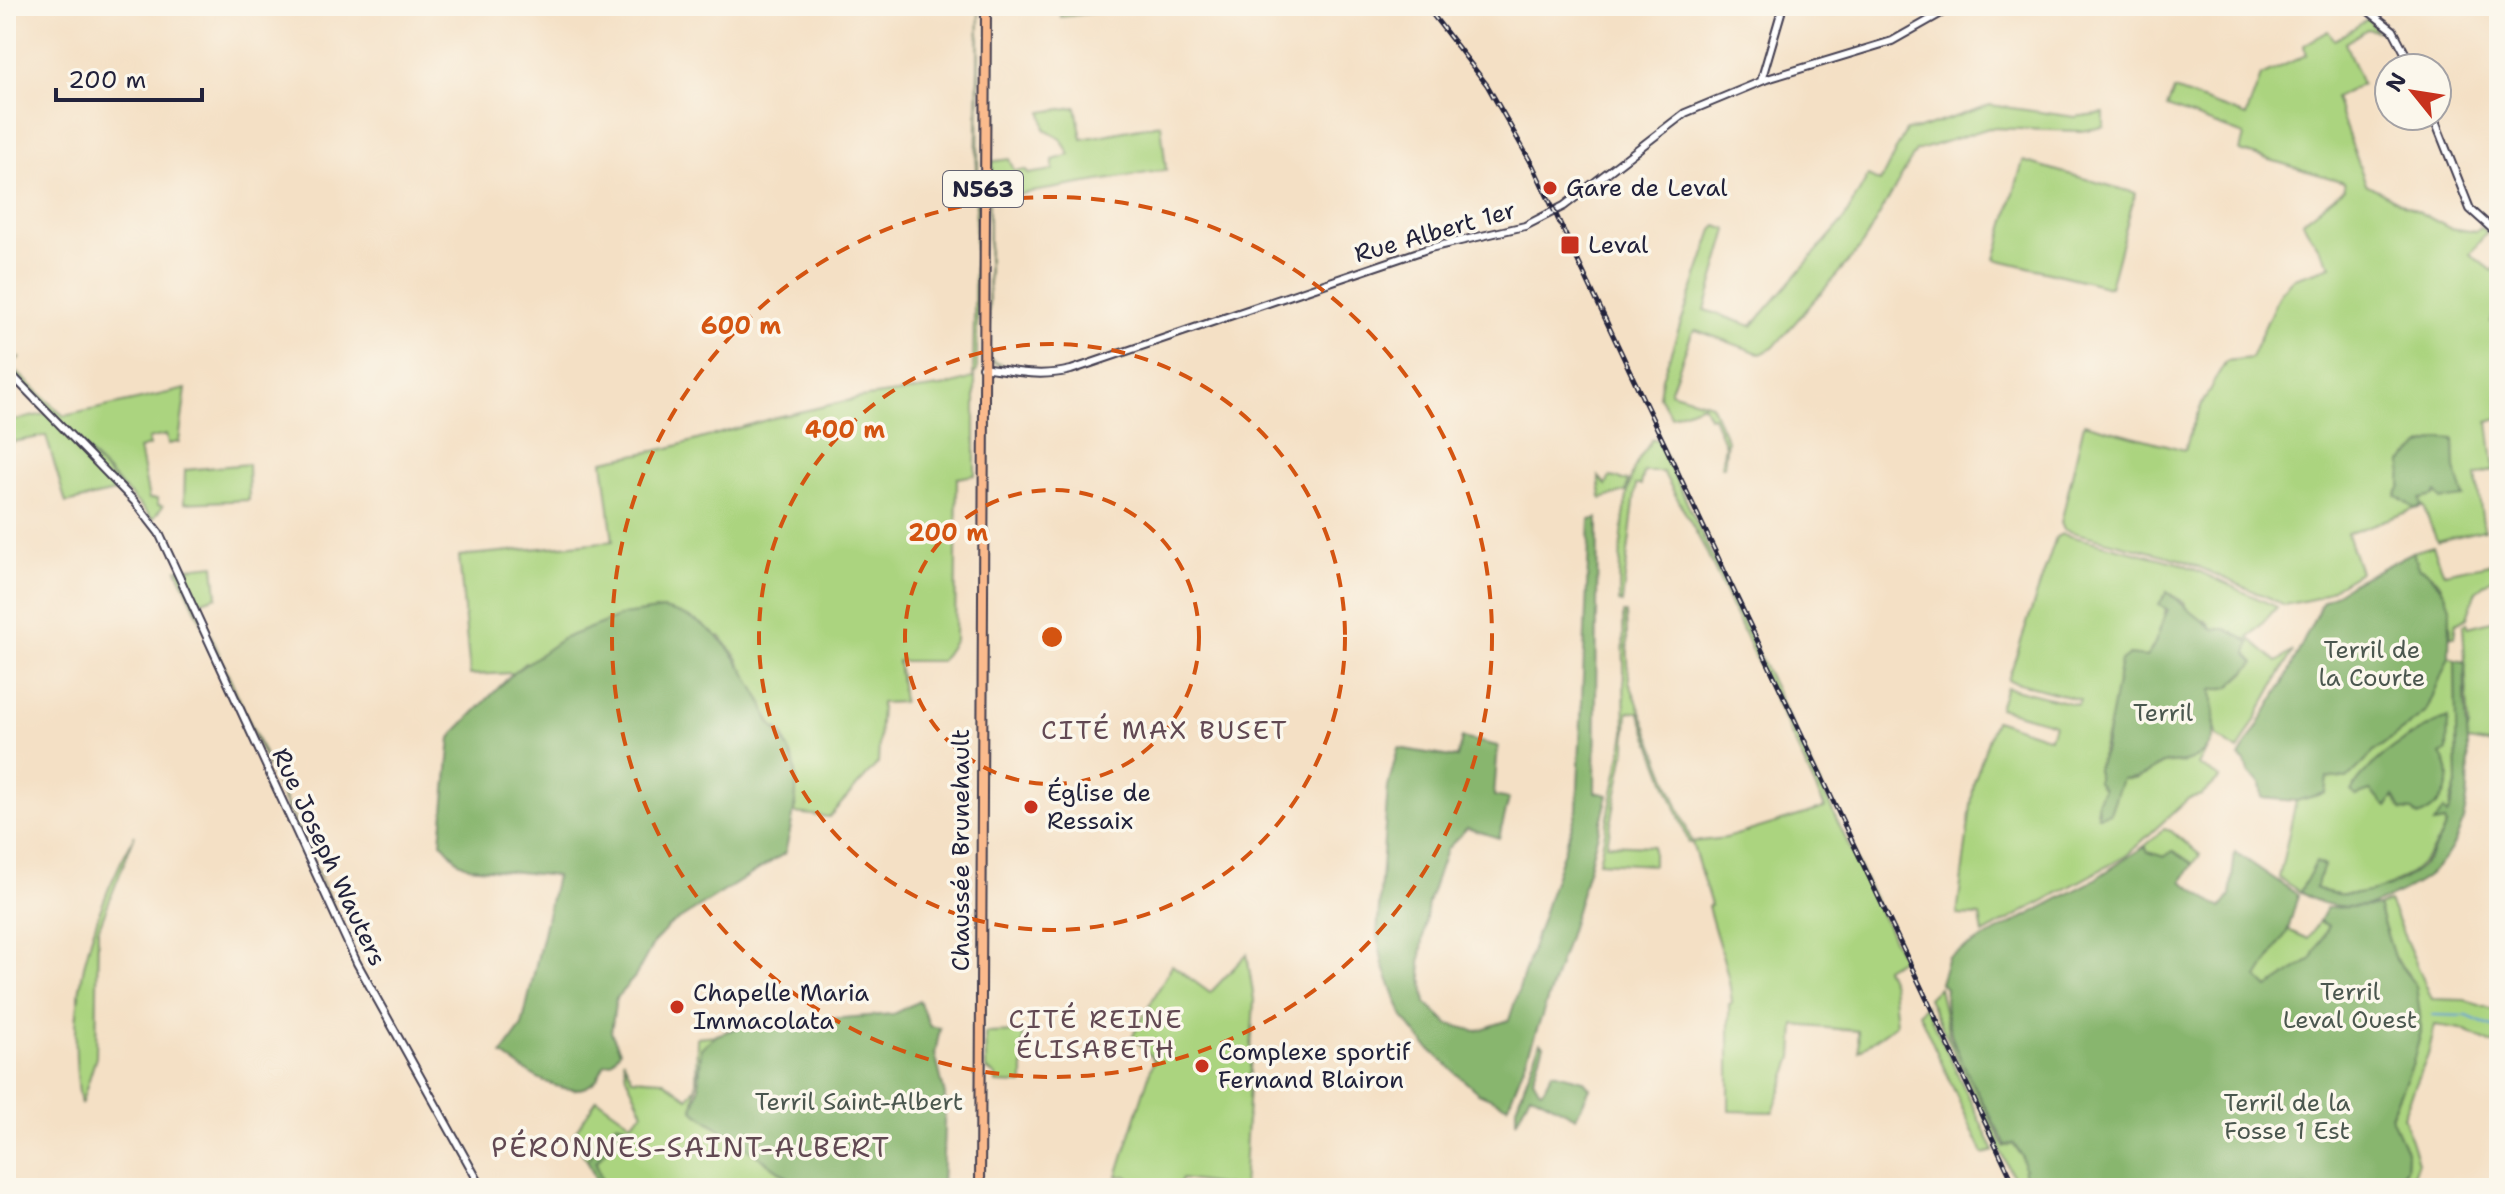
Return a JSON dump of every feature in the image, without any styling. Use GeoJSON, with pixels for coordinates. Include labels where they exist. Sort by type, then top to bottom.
{"type":"FeatureCollection","features":[{"type":"Feature","properties":{"kind":"main road","name":"N563"},"geometry":{"type":"LineString","coordinates":[[982,369],[986,6]]}},
{"type":"Feature","properties":{"kind":"main road","name":"Chaussée Brunehault"},"geometry":{"type":"LineString","coordinates":[[981,1188],[982,369]]}},
{"type":"Feature","properties":{"kind":"street"},"geometry":{"type":"LineString","coordinates":[[1761,81],[1783,6]]}},
{"type":"Feature","properties":{"kind":"street","name":"Rue Albert 1er"},"geometry":{"type":"LineString","coordinates":[[982,369],[1028,376],[1071,370],[1430,248],[1525,226],[1564,206],[1685,113],[1761,81],[1892,41],[1954,6]]}},
{"type":"Feature","properties":{"kind":"street"},"geometry":{"type":"LineString","coordinates":[[2362,6],[2393,30],[2405,52]]}},
{"type":"Feature","properties":{"kind":"street"},"geometry":{"type":"LineString","coordinates":[[2439,132],[2470,209],[2499,235]]}},
{"type":"Feature","properties":{"kind":"street","name":"Rue Joseph Wauters"},"geometry":{"type":"LineString","coordinates":[[6,369],[135,502],[159,533],[357,963],[482,1188]]}},
{"type":"Feature","properties":{"kind":"green space"},"geometry":{"type":"Polygon","coordinates":[[[979,6],[977,371],[973,375],[979,6]]]}},
{"type":"Feature","properties":{"kind":"green space"},"geometry":{"type":"Polygon","coordinates":[[[1059,6],[1143,6],[1061,17],[1059,6]]]}},
{"type":"Feature","properties":{"kind":"green space"},"geometry":{"type":"Polygon","coordinates":[[[2368,19],[2377,31],[2367,29],[2345,43],[2362,84],[2335,98],[2366,184],[2449,228],[2476,232],[2481,227],[2487,232],[2470,254],[2492,271],[2499,262],[2499,298],[2491,322],[2499,324],[2499,419],[2488,422],[2494,470],[2476,476],[2484,530],[2437,541],[2423,506],[2347,534],[2360,572],[2317,598],[2285,605],[2183,560],[2064,530],[2061,523],[2084,423],[2185,450],[2202,404],[2226,361],[2251,358],[2280,292],[2294,278],[2331,266],[2302,222],[2345,188],[2344,182],[2240,151],[2244,135],[2167,107],[2174,90],[2246,116],[2261,76],[2306,55],[2304,45],[2328,31],[2335,40],[2368,19]]]}},
{"type":"Feature","properties":{"kind":"green space"},"geometry":{"type":"Polygon","coordinates":[[[1990,105],[2075,117],[2104,113],[2104,127],[2081,131],[1989,128],[1916,151],[1861,247],[1773,348],[1761,354],[1696,330],[1692,333],[1670,392],[1711,404],[1727,440],[1724,466],[1721,466],[1725,445],[1713,416],[1709,417],[1703,404],[1671,416],[1659,396],[1662,378],[1713,230],[1717,226],[1728,230],[1705,310],[1752,326],[1843,221],[1868,176],[1880,182],[1906,130],[1919,129],[1990,105]]]}},
{"type":"Feature","properties":{"kind":"green space"},"geometry":{"type":"Polygon","coordinates":[[[1076,107],[1082,139],[1161,124],[1166,170],[989,199],[989,359],[1008,368],[988,361],[989,158],[989,162],[1009,159],[1014,170],[1026,170],[1028,174],[1053,170],[1053,160],[1070,155],[1061,139],[1045,130],[1042,112],[1076,107]]]}},
{"type":"Feature","properties":{"kind":"green space"},"geometry":{"type":"Polygon","coordinates":[[[2023,161],[2135,193],[2110,287],[1995,259],[2023,161]]]}},
{"type":"Feature","properties":{"kind":"green space"},"geometry":{"type":"Polygon","coordinates":[[[6,357],[21,358],[7,363],[64,416],[186,389],[179,442],[168,444],[166,435],[148,439],[149,446],[139,449],[149,499],[157,499],[158,505],[163,506],[153,519],[6,366],[6,357]]]}},
{"type":"Feature","properties":{"kind":"green space"},"geometry":{"type":"Polygon","coordinates":[[[975,377],[975,475],[957,478],[955,640],[941,661],[898,661],[903,702],[881,703],[878,763],[829,817],[795,813],[796,773],[783,735],[771,724],[736,656],[720,636],[525,663],[513,673],[470,675],[459,556],[613,541],[603,461],[669,448],[773,418],[860,398],[947,386],[975,377]]]}},
{"type":"Feature","properties":{"kind":"green space"},"geometry":{"type":"Polygon","coordinates":[[[49,413],[124,490],[66,503],[46,436],[6,443],[6,422],[49,413]]]}},
{"type":"Feature","properties":{"kind":"green space"},"geometry":{"type":"Polygon","coordinates":[[[2442,438],[2454,439],[2455,469],[2464,497],[2441,500],[2436,492],[2434,496],[2420,499],[2421,507],[2415,509],[2396,495],[2401,486],[2402,462],[2422,445],[2442,438]]]}},
{"type":"Feature","properties":{"kind":"green space"},"geometry":{"type":"Polygon","coordinates":[[[1657,439],[1902,958],[1885,968],[1892,984],[1896,1024],[1859,1051],[1858,1031],[1795,1025],[1793,1057],[1773,1112],[1729,1111],[1729,1004],[1732,1003],[1728,978],[1692,843],[1689,843],[1639,712],[1628,712],[1626,747],[1607,844],[1653,846],[1653,865],[1599,862],[1625,733],[1623,613],[1626,613],[1629,681],[1692,842],[1726,838],[1825,808],[1705,549],[1663,472],[1644,472],[1641,485],[1636,485],[1622,603],[1619,602],[1622,530],[1628,490],[1640,458],[1651,440],[1657,439]]]}},
{"type":"Feature","properties":{"kind":"green space"},"geometry":{"type":"Polygon","coordinates":[[[248,464],[249,500],[184,503],[185,470],[248,464]]]}},
{"type":"Feature","properties":{"kind":"green space"},"geometry":{"type":"Polygon","coordinates":[[[1599,477],[1606,485],[1610,477],[1628,481],[1626,492],[1601,499],[1599,477]]]}},
{"type":"Feature","properties":{"kind":"green space"},"geometry":{"type":"Polygon","coordinates":[[[1598,518],[1595,792],[1608,795],[1563,952],[1508,1106],[1478,1093],[1426,1046],[1403,1017],[1383,965],[1377,935],[1388,787],[1398,748],[1457,758],[1462,738],[1498,746],[1494,796],[1509,799],[1499,838],[1467,828],[1446,850],[1428,903],[1420,963],[1426,1003],[1448,1024],[1476,1031],[1509,1020],[1577,810],[1590,520],[1598,518]]]}},
{"type":"Feature","properties":{"kind":"green space"},"geometry":{"type":"Polygon","coordinates":[[[2062,534],[2183,564],[2277,607],[2249,638],[2277,662],[2293,651],[2238,751],[2216,736],[2212,690],[2229,687],[2247,671],[2247,654],[2226,629],[2213,629],[2206,621],[2196,619],[2183,602],[2167,592],[2161,626],[2150,651],[2146,657],[2129,655],[2097,769],[2103,789],[2096,811],[2098,816],[2110,813],[2121,779],[2135,779],[2163,764],[2188,761],[2207,749],[2198,765],[2220,778],[2202,795],[2189,798],[2126,856],[1983,934],[1980,916],[1957,915],[1974,782],[1995,720],[2050,738],[2054,724],[1999,708],[2006,687],[2078,705],[2080,700],[2008,680],[2056,537],[2062,534]]]}},
{"type":"Feature","properties":{"kind":"green space"},"geometry":{"type":"Polygon","coordinates":[[[2433,546],[2444,573],[2499,562],[2499,573],[2476,591],[2467,617],[2456,623],[2454,637],[2451,637],[2448,606],[2442,587],[2429,572],[2419,568],[2413,552],[2433,546]]]}},
{"type":"Feature","properties":{"kind":"green space","name":"Terril de la Courte"},"geometry":{"type":"Polygon","coordinates":[[[2413,552],[2419,568],[2427,571],[2445,593],[2450,607],[2449,657],[2426,712],[2376,750],[2347,779],[2327,777],[2325,793],[2296,801],[2262,798],[2260,783],[2248,773],[2245,762],[2239,757],[2283,684],[2322,603],[2352,583],[2413,552]]]}},
{"type":"Feature","properties":{"kind":"green space"},"geometry":{"type":"Polygon","coordinates":[[[214,565],[217,596],[196,603],[346,935],[177,569],[214,565]]]}},
{"type":"Feature","properties":{"kind":"green space","name":"Terril"},"geometry":{"type":"Polygon","coordinates":[[[2167,592],[2213,629],[2226,629],[2250,642],[2247,654],[2255,663],[2229,687],[2212,690],[2215,722],[2212,741],[2207,749],[2188,761],[2166,763],[2140,777],[2122,779],[2110,813],[2098,816],[2097,802],[2103,789],[2097,782],[2097,769],[2104,752],[2121,661],[2129,655],[2146,657],[2150,652],[2168,610],[2159,604],[2167,592]]]}},
{"type":"Feature","properties":{"kind":"green space"},"geometry":{"type":"Polygon","coordinates":[[[663,609],[682,614],[711,631],[744,670],[770,723],[791,753],[796,774],[792,824],[785,853],[669,926],[654,942],[635,977],[616,998],[611,1032],[620,1051],[612,1062],[605,1064],[596,1080],[586,1087],[561,1087],[535,1076],[502,1054],[522,1026],[556,876],[469,867],[459,862],[441,842],[451,738],[513,673],[562,639],[623,615],[663,609]]]}},
{"type":"Feature","properties":{"kind":"green space"},"geometry":{"type":"Polygon","coordinates":[[[2499,619],[2499,746],[2465,738],[2469,728],[2463,625],[2467,622],[2468,627],[2499,619]]]}},
{"type":"Feature","properties":{"kind":"green space"},"geometry":{"type":"Polygon","coordinates":[[[2449,657],[2455,660],[2457,784],[2444,830],[2422,863],[2390,885],[2353,894],[2314,888],[2317,862],[2300,892],[2279,878],[2296,801],[2325,793],[2327,777],[2347,779],[2376,750],[2426,712],[2449,657]],[[2446,731],[2370,791],[2388,806],[2393,796],[2401,810],[2413,811],[2441,755],[2447,750],[2446,731]]]}},
{"type":"Feature","properties":{"kind":"green space"},"geometry":{"type":"Polygon","coordinates":[[[2455,660],[2463,661],[2465,665],[2469,773],[2467,800],[2451,849],[2434,870],[2420,881],[2370,905],[2333,905],[2300,892],[2316,862],[2324,866],[2315,888],[2357,894],[2400,881],[2430,856],[2446,826],[2444,822],[2434,824],[2443,810],[2447,815],[2457,784],[2455,660]]]}},
{"type":"Feature","properties":{"kind":"green space"},"geometry":{"type":"Polygon","coordinates":[[[2448,718],[2447,751],[2441,755],[2449,773],[2448,783],[2435,806],[2418,817],[2413,811],[2401,810],[2394,796],[2387,807],[2370,791],[2356,796],[2351,791],[2370,768],[2394,747],[2448,718]]]}},
{"type":"Feature","properties":{"kind":"green space"},"geometry":{"type":"Polygon","coordinates":[[[2164,829],[2171,831],[2200,855],[2193,864],[2174,851],[2164,857],[2148,852],[2145,846],[2164,829]]]}},
{"type":"Feature","properties":{"kind":"green space"},"geometry":{"type":"Polygon","coordinates":[[[135,835],[98,930],[96,1057],[81,1105],[76,1034],[84,966],[104,899],[135,835]]]}},
{"type":"Feature","properties":{"kind":"green space"},"geometry":{"type":"Polygon","coordinates":[[[2145,846],[2148,852],[2164,857],[2173,851],[2193,864],[2182,881],[2221,908],[2230,896],[2235,852],[2298,895],[2288,930],[2258,978],[2268,988],[2311,960],[2329,926],[2319,921],[2326,908],[2378,906],[2394,957],[2416,986],[2422,1028],[2412,1066],[2390,1115],[2407,1153],[2406,1169],[2390,1188],[2026,1188],[2022,1156],[2013,1143],[2006,1146],[1965,1068],[1949,1027],[1945,1007],[1946,988],[1940,983],[1948,957],[2089,883],[2145,846]]]}},
{"type":"Feature","properties":{"kind":"green space"},"geometry":{"type":"Polygon","coordinates":[[[2389,902],[2432,999],[2465,1000],[2499,1012],[2499,1047],[2461,1029],[2435,1025],[2428,1055],[2403,1116],[2418,1162],[2408,1188],[2390,1188],[2406,1169],[2407,1154],[2390,1116],[2412,1066],[2422,1027],[2408,974],[2394,957],[2378,906],[2389,902]]]}},
{"type":"Feature","properties":{"kind":"green space"},"geometry":{"type":"Polygon","coordinates":[[[2319,921],[2329,926],[2311,960],[2268,988],[2257,978],[2288,930],[2308,939],[2319,921]]]}},
{"type":"Feature","properties":{"kind":"green space","name":"Complexe sportif Fernand Blairon"},"geometry":{"type":"Polygon","coordinates":[[[1247,954],[1254,1000],[1243,1188],[1182,1179],[1176,1188],[1143,1188],[1126,1176],[1117,1176],[1154,1059],[1132,1037],[1172,965],[1210,993],[1247,954]]]}},
{"type":"Feature","properties":{"kind":"green space"},"geometry":{"type":"Polygon","coordinates":[[[1939,987],[1949,1036],[2004,1147],[2013,1143],[2022,1156],[2026,1188],[2018,1188],[1928,998],[1939,987]]]}},
{"type":"Feature","properties":{"kind":"green space","name":"Terril Saint-Albert"},"geometry":{"type":"Polygon","coordinates":[[[919,1001],[930,1026],[940,1028],[935,1054],[945,1095],[942,1188],[803,1188],[693,1110],[699,1088],[701,1048],[717,1035],[741,1026],[893,1014],[919,1001]]]}},
{"type":"Feature","properties":{"kind":"green space"},"geometry":{"type":"Polygon","coordinates":[[[1925,1005],[1994,1151],[1983,1154],[1919,1013],[1925,1005]]]}},
{"type":"Feature","properties":{"kind":"green space"},"geometry":{"type":"Polygon","coordinates":[[[1023,1032],[1023,1084],[996,1083],[996,1076],[986,1069],[985,1033],[1023,1032]]]}},
{"type":"Feature","properties":{"kind":"green space"},"geometry":{"type":"Polygon","coordinates":[[[717,1035],[701,1049],[693,1110],[803,1188],[604,1188],[596,1162],[628,1127],[594,1150],[587,1160],[571,1138],[597,1099],[631,1123],[643,1112],[626,1076],[623,1059],[632,1078],[662,1080],[688,1098],[696,1086],[697,1037],[717,1035]]]}},
{"type":"Feature","properties":{"kind":"green space"},"geometry":{"type":"Polygon","coordinates":[[[1540,1043],[1544,1045],[1533,1078],[1539,1089],[1543,1090],[1552,1072],[1583,1080],[1590,1088],[1576,1117],[1530,1093],[1516,1122],[1516,1107],[1540,1043]]]}},
{"type":"Feature","properties":{"kind":"green space"},"geometry":{"type":"Polygon","coordinates":[[[616,1123],[628,1126],[596,1162],[604,1188],[599,1188],[587,1160],[616,1123]]]}},
{"type":"Feature","properties":{"kind":"waterway"},"geometry":{"type":"LineString","coordinates":[[2432,1015],[2467,1016],[2499,1030]]}},
{"type":"Feature","properties":{"kind":"railway"},"geometry":{"type":"LineString","coordinates":[[1426,6],[1487,85],[1533,166],[2016,1188]]}},
{"type":"Feature","properties":{"kind":"place","name":"Gare de Leval"},"geometry":{"type":"Point","coordinates":[1550,188]}},
{"type":"Feature","properties":{"kind":"place","name":"Leval"},"geometry":{"type":"Point","coordinates":[1570,245]}},
{"type":"Feature","properties":{"kind":"place","name":"Église de Ressaix"},"geometry":{"type":"Point","coordinates":[1031,807]}},
{"type":"Feature","properties":{"kind":"place","name":"Chapelle Maria Immacolata"},"geometry":{"type":"Point","coordinates":[677,1007]}},
{"type":"Feature","properties":{"kind":"place","name":"Complexe sportif Fernand Blairon"},"geometry":{"type":"Point","coordinates":[1202,1066]}},
{"type":"Feature","properties":{"kind":"district","name":"CITÉ MAX BUSET"},"geometry":{"type":"Point","coordinates":[1165,729]}},
{"type":"Feature","properties":{"kind":"district","name":"CITÉ REINE ÉLISABETH"},"geometry":{"type":"Point","coordinates":[1096,1033]}},
{"type":"Feature","properties":{"kind":"district","name":"PÉRONNES-SAINT-ALBERT"},"geometry":{"type":"Point","coordinates":[691,1147]}},
{"type":"Feature","properties":{"kind":"park label","name":"Terril Leval Ouest"},"geometry":{"type":"Point","coordinates":[2350,1006]}},
{"type":"Feature","properties":{"kind":"park label","name":"Terril de la Fosse 1 Est"},"geometry":{"type":"Point","coordinates":[2287,1117]}}]}
